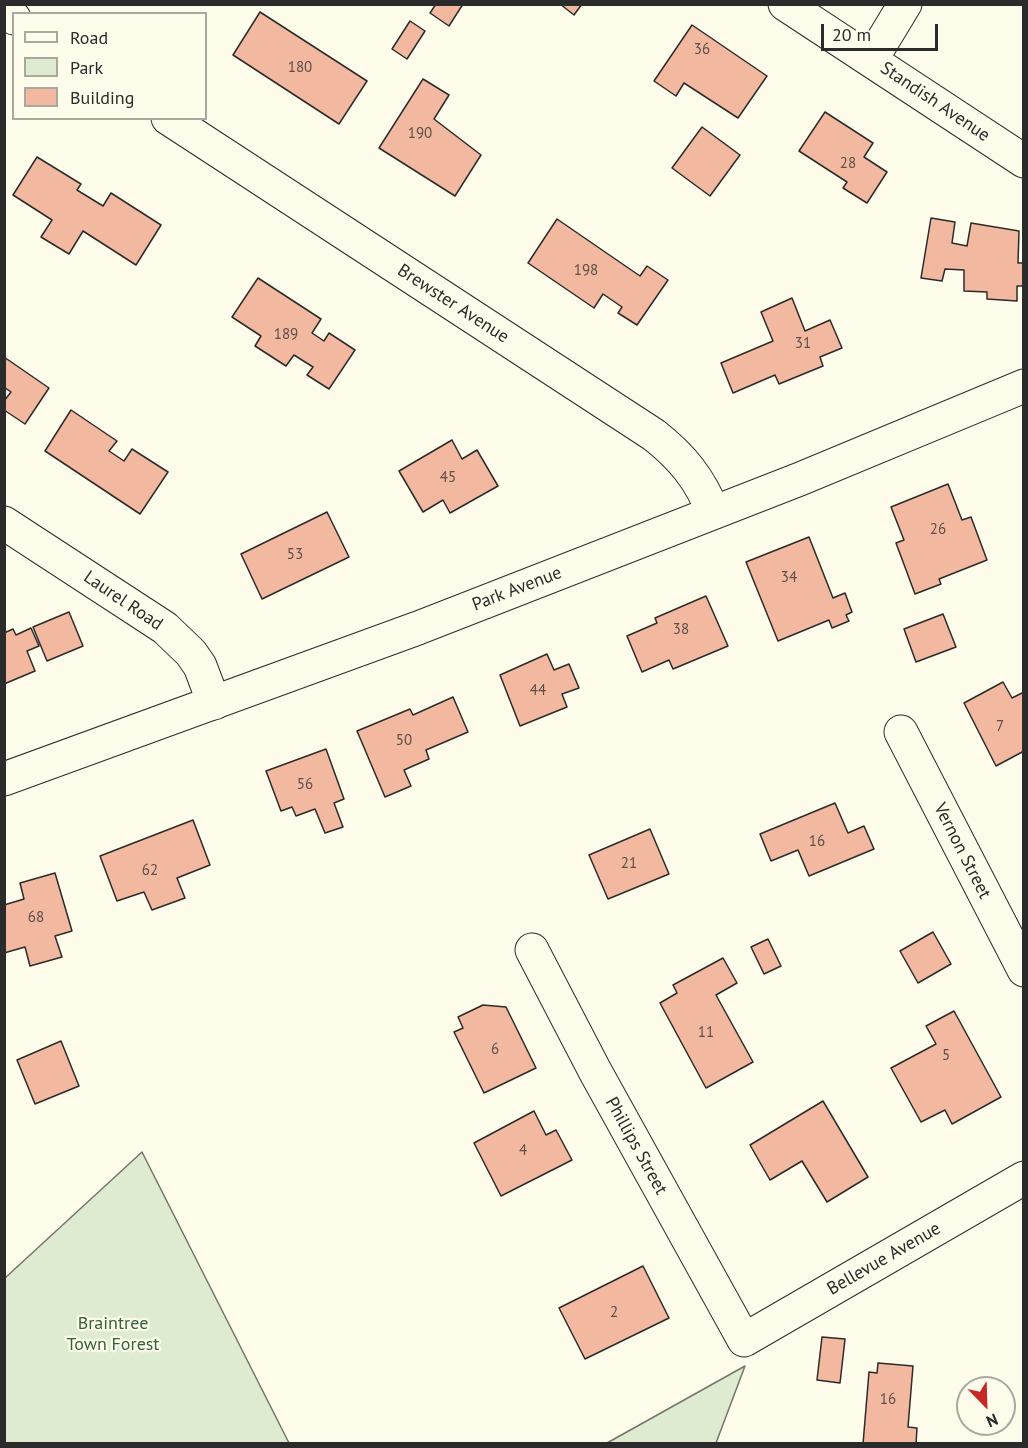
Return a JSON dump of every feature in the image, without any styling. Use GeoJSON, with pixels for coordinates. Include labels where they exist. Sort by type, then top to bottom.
{"type":"FeatureCollection","features":[{"type":"Feature","properties":{"kind":"street","name":"Standish Avenue"},"geometry":{"type":"LineString","coordinates":[[785,4],[1023,161]]}},
{"type":"Feature","properties":{"kind":"street"},"geometry":{"type":"LineString","coordinates":[[871,60],[905,4]]}},
{"type":"Feature","properties":{"kind":"street","name":"Brewster Avenue"},"geometry":{"type":"LineString","coordinates":[[171,120],[654,435],[685,462],[701,486],[713,512]]}},
{"type":"Feature","properties":{"kind":"street","name":"Park Avenue"},"geometry":{"type":"LineString","coordinates":[[4,778],[418,628],[810,475],[1023,386]]}},
{"type":"Feature","properties":{"kind":"street","name":"Laurel Road"},"geometry":{"type":"LineString","coordinates":[[4,523],[165,628],[195,660],[214,703]]}},
{"type":"Feature","properties":{"kind":"street","name":"Vernon Street"},"geometry":{"type":"LineString","coordinates":[[900,732],[1023,970]]}},
{"type":"Feature","properties":{"kind":"street","name":"Phillips Street"},"geometry":{"type":"LineString","coordinates":[[532,950],[595,1071],[744,1340]]}},
{"type":"Feature","properties":{"kind":"street","name":"Bellevue Avenue"},"geometry":{"type":"LineString","coordinates":[[744,1340],[1023,1178]]}},
{"type":"Feature","properties":{"kind":"green space","name":"Braintree Town Forest"},"geometry":{"type":"Polygon","coordinates":[[[142,1152],[289,1443],[5,1443],[5,1278],[142,1152]]]}},
{"type":"Feature","properties":{"kind":"green space"},"geometry":{"type":"Polygon","coordinates":[[[745,1366],[716,1443],[607,1443],[745,1366]]]}},
{"type":"Feature","properties":{"kind":"building"},"geometry":{"type":"Polygon","coordinates":[[[436,4],[463,4],[449,26],[430,13],[436,4]]]}},
{"type":"Feature","properties":{"kind":"building"},"geometry":{"type":"Polygon","coordinates":[[[560,4],[582,4],[574,15],[560,4]]]}},
{"type":"Feature","properties":{"kind":"building"},"geometry":{"type":"Polygon","coordinates":[[[260,12],[367,81],[339,124],[233,55],[260,12]]]}},
{"type":"Feature","properties":{"kind":"building"},"geometry":{"type":"Polygon","coordinates":[[[410,21],[425,31],[407,59],[392,49],[410,21]]]}},
{"type":"Feature","properties":{"kind":"building"},"geometry":{"type":"Polygon","coordinates":[[[692,25],[767,76],[738,118],[684,83],[676,96],[654,81],[692,25]]]}},
{"type":"Feature","properties":{"kind":"building"},"geometry":{"type":"Polygon","coordinates":[[[423,79],[449,95],[434,119],[481,155],[455,196],[379,148],[423,79]]]}},
{"type":"Feature","properties":{"kind":"building"},"geometry":{"type":"Polygon","coordinates":[[[825,112],[873,143],[864,157],[887,172],[867,203],[843,188],[847,182],[799,151],[825,112]]]}},
{"type":"Feature","properties":{"kind":"building"},"geometry":{"type":"Polygon","coordinates":[[[702,127],[740,155],[710,196],[672,168],[702,127]]]}},
{"type":"Feature","properties":{"kind":"building"},"geometry":{"type":"Polygon","coordinates":[[[37,157],[81,184],[77,190],[103,206],[111,193],[161,225],[136,265],[83,231],[69,254],[41,237],[52,220],[13,195],[37,157]]]}},
{"type":"Feature","properties":{"kind":"building"},"geometry":{"type":"Polygon","coordinates":[[[931,218],[955,222],[952,243],[967,246],[971,223],[1019,231],[1018,263],[1024,263],[1024,286],[1017,286],[1017,301],[987,299],[987,292],[964,291],[964,270],[945,269],[942,281],[921,278],[931,218]]]}},
{"type":"Feature","properties":{"kind":"building"},"geometry":{"type":"Polygon","coordinates":[[[557,219],[640,276],[647,266],[668,280],[637,325],[618,313],[622,307],[603,294],[594,308],[528,263],[557,219]]]}},
{"type":"Feature","properties":{"kind":"building"},"geometry":{"type":"Polygon","coordinates":[[[258,278],[321,319],[312,333],[324,341],[329,333],[355,350],[329,389],[307,375],[313,367],[294,355],[286,366],[255,346],[261,336],[232,317],[258,278]]]}},
{"type":"Feature","properties":{"kind":"building"},"geometry":{"type":"Polygon","coordinates":[[[792,298],[805,331],[830,320],[842,348],[820,357],[823,366],[779,384],[775,375],[733,393],[721,363],[773,341],[761,312],[792,298]]]}},
{"type":"Feature","properties":{"kind":"building"},"geometry":{"type":"Polygon","coordinates":[[[4,357],[49,388],[25,424],[4,410],[4,401],[11,392],[4,387],[4,357]]]}},
{"type":"Feature","properties":{"kind":"building"},"geometry":{"type":"Polygon","coordinates":[[[71,410],[117,441],[109,451],[124,461],[132,449],[168,472],[140,514],[45,451],[71,410]]]}},
{"type":"Feature","properties":{"kind":"building"},"geometry":{"type":"Polygon","coordinates":[[[452,440],[462,459],[477,450],[498,486],[450,513],[443,500],[423,512],[399,471],[452,440]]]}},
{"type":"Feature","properties":{"kind":"building"},"geometry":{"type":"Polygon","coordinates":[[[948,484],[962,520],[971,517],[987,560],[939,579],[941,584],[915,594],[896,543],[904,540],[891,507],[948,484]]]}},
{"type":"Feature","properties":{"kind":"building"},"geometry":{"type":"Polygon","coordinates":[[[327,512],[349,557],[262,599],[241,554],[327,512]]]}},
{"type":"Feature","properties":{"kind":"building"},"geometry":{"type":"Polygon","coordinates":[[[809,537],[833,598],[845,593],[852,612],[846,615],[849,621],[832,628],[829,620],[778,641],[746,562],[809,537]]]}},
{"type":"Feature","properties":{"kind":"building"},"geometry":{"type":"Polygon","coordinates":[[[706,596],[728,646],[673,669],[669,660],[642,672],[627,636],[657,623],[655,618],[706,596]]]}},
{"type":"Feature","properties":{"kind":"building"},"geometry":{"type":"Polygon","coordinates":[[[69,612],[83,646],[47,661],[33,627],[69,612]]]}},
{"type":"Feature","properties":{"kind":"building"},"geometry":{"type":"Polygon","coordinates":[[[943,614],[956,647],[916,662],[904,629],[943,614]]]}},
{"type":"Feature","properties":{"kind":"building"},"geometry":{"type":"Polygon","coordinates":[[[31,628],[39,646],[27,651],[35,671],[4,684],[4,633],[13,629],[16,635],[31,628]]]}},
{"type":"Feature","properties":{"kind":"building"},"geometry":{"type":"Polygon","coordinates":[[[547,654],[554,670],[569,664],[579,688],[562,694],[567,707],[520,726],[500,675],[547,654]]]}},
{"type":"Feature","properties":{"kind":"building"},"geometry":{"type":"Polygon","coordinates":[[[1003,682],[1012,698],[1024,692],[1024,751],[996,766],[964,703],[1003,682]]]}},
{"type":"Feature","properties":{"kind":"building"},"geometry":{"type":"Polygon","coordinates":[[[453,697],[468,732],[426,750],[429,759],[404,770],[411,786],[385,797],[357,731],[410,709],[413,715],[453,697]]]}},
{"type":"Feature","properties":{"kind":"building"},"geometry":{"type":"Polygon","coordinates":[[[326,749],[344,799],[334,803],[343,827],[325,833],[315,809],[296,816],[292,807],[281,811],[266,771],[326,749]]]}},
{"type":"Feature","properties":{"kind":"building"},"geometry":{"type":"Polygon","coordinates":[[[835,803],[848,833],[864,826],[874,849],[809,876],[798,850],[771,861],[760,834],[835,803]]]}},
{"type":"Feature","properties":{"kind":"building"},"geometry":{"type":"Polygon","coordinates":[[[193,820],[210,865],[177,878],[185,898],[152,910],[144,892],[117,901],[100,856],[193,820]]]}},
{"type":"Feature","properties":{"kind":"building"},"geometry":{"type":"Polygon","coordinates":[[[650,829],[669,874],[608,899],[589,855],[650,829]]]}},
{"type":"Feature","properties":{"kind":"building"},"geometry":{"type":"Polygon","coordinates":[[[55,873],[72,931],[55,936],[62,957],[30,966],[25,947],[4,953],[4,905],[24,899],[20,883],[55,873]]]}},
{"type":"Feature","properties":{"kind":"building"},"geometry":{"type":"Polygon","coordinates":[[[933,932],[951,964],[918,983],[900,951],[933,932]]]}},
{"type":"Feature","properties":{"kind":"building"},"geometry":{"type":"Polygon","coordinates":[[[768,939],[781,966],[764,974],[751,947],[768,939]]]}},
{"type":"Feature","properties":{"kind":"building"},"geometry":{"type":"Polygon","coordinates":[[[723,958],[737,983],[716,995],[753,1062],[706,1088],[660,1003],[677,993],[673,985],[723,958]]]}},
{"type":"Feature","properties":{"kind":"building"},"geometry":{"type":"Polygon","coordinates":[[[483,1005],[506,1007],[536,1068],[484,1093],[454,1032],[463,1028],[458,1017],[483,1005]]]}},
{"type":"Feature","properties":{"kind":"building"},"geometry":{"type":"Polygon","coordinates":[[[954,1011],[1001,1097],[952,1124],[945,1110],[921,1122],[891,1068],[936,1044],[926,1026],[954,1011]]]}},
{"type":"Feature","properties":{"kind":"building"},"geometry":{"type":"Polygon","coordinates":[[[61,1041],[79,1086],[35,1104],[17,1060],[61,1041]]]}},
{"type":"Feature","properties":{"kind":"building"},"geometry":{"type":"Polygon","coordinates":[[[823,1101],[868,1177],[827,1202],[802,1161],[770,1180],[750,1145],[823,1101]]]}},
{"type":"Feature","properties":{"kind":"building"},"geometry":{"type":"Polygon","coordinates":[[[534,1111],[546,1135],[556,1130],[572,1160],[501,1196],[474,1143],[534,1111]]]}},
{"type":"Feature","properties":{"kind":"building"},"geometry":{"type":"Polygon","coordinates":[[[643,1266],[669,1318],[585,1359],[559,1308],[643,1266]]]}},
{"type":"Feature","properties":{"kind":"building"},"geometry":{"type":"Polygon","coordinates":[[[822,1337],[845,1339],[840,1383],[817,1380],[822,1337]]]}},
{"type":"Feature","properties":{"kind":"building"},"geometry":{"type":"Polygon","coordinates":[[[878,1363],[913,1366],[908,1427],[917,1428],[916,1444],[863,1444],[869,1372],[877,1373],[878,1363]]]}}]}
